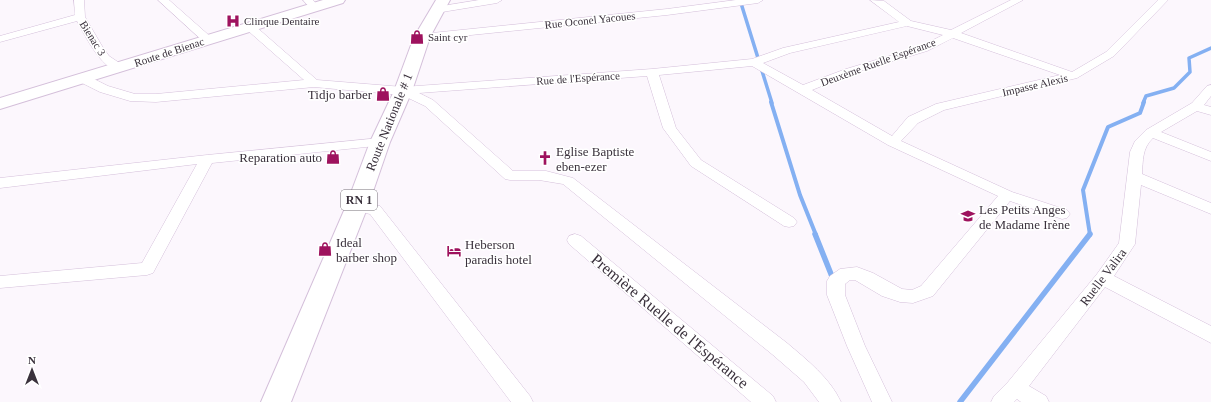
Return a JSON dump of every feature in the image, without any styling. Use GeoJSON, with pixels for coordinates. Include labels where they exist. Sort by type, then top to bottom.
{"type":"FeatureCollection","features":[{"type":"Feature","properties":{"kind":"main road","name":"Route de Bienac"},"geometry":{"type":"LineString","coordinates":[[0,104],[250,27],[311,4],[338,0]]}},
{"type":"Feature","properties":{"kind":"main road","name":"Route Nationale # 1"},"geometry":{"type":"LineString","coordinates":[[276,402],[357,206],[380,142],[403,91],[422,37],[440,5]]}},
{"type":"Feature","properties":{"kind":"street","name":"Bienac 3"},"geometry":{"type":"LineString","coordinates":[[79,0],[80,17],[105,58],[120,68]]}},
{"type":"Feature","properties":{"kind":"street"},"geometry":{"type":"LineString","coordinates":[[163,0],[208,40]]}},
{"type":"Feature","properties":{"kind":"street"},"geometry":{"type":"LineString","coordinates":[[440,5],[497,0]]}},
{"type":"Feature","properties":{"kind":"street","name":"Rue Oconel Yacoues"},"geometry":{"type":"LineString","coordinates":[[422,37],[758,0]]}},
{"type":"Feature","properties":{"kind":"street","name":"Deuxème Ruelle Espérance"},"geometry":{"type":"LineString","coordinates":[[802,90],[850,71],[923,49],[1018,0]]}},
{"type":"Feature","properties":{"kind":"street","name":"Impasse Alexis"},"geometry":{"type":"LineString","coordinates":[[893,142],[914,120],[940,107],[1073,76],[1110,54],[1163,0]]}},
{"type":"Feature","properties":{"kind":"street"},"geometry":{"type":"LineString","coordinates":[[881,1],[907,24],[953,34],[1073,76]]}},
{"type":"Feature","properties":{"kind":"street"},"geometry":{"type":"LineString","coordinates":[[0,39],[80,17]]}},
{"type":"Feature","properties":{"kind":"street","name":"Rue de l'Espérance"},"geometry":{"type":"LineString","coordinates":[[403,91],[652,72],[754,62],[788,50],[907,24]]}},
{"type":"Feature","properties":{"kind":"street"},"geometry":{"type":"LineString","coordinates":[[250,27],[314,84]]}},
{"type":"Feature","properties":{"kind":"street"},"geometry":{"type":"LineString","coordinates":[[754,62],[893,142],[1007,195],[1062,214]]}},
{"type":"Feature","properties":{"kind":"street"},"geometry":{"type":"LineString","coordinates":[[652,72],[670,128],[696,163],[789,222]]}},
{"type":"Feature","properties":{"kind":"street"},"geometry":{"type":"LineString","coordinates":[[84,78],[104,89],[134,98],[156,98],[256,87],[314,84],[403,91],[428,103],[510,176],[538,174],[553,176],[568,181],[780,349],[811,376],[831,402]]}},
{"type":"Feature","properties":{"kind":"street","name":"Ruelle Valira"},"geometry":{"type":"LineString","coordinates":[[1001,402],[1015,388],[1104,278],[1127,244],[1137,152],[1142,141],[1151,133],[1204,108],[1211,89]]}},
{"type":"Feature","properties":{"kind":"street"},"geometry":{"type":"LineString","coordinates":[[1151,133],[1211,157]]}},
{"type":"Feature","properties":{"kind":"street"},"geometry":{"type":"LineString","coordinates":[[0,183],[207,159],[380,142]]}},
{"type":"Feature","properties":{"kind":"street"},"geometry":{"type":"LineString","coordinates":[[0,282],[147,269],[207,159]]}},
{"type":"Feature","properties":{"kind":"street"},"geometry":{"type":"LineString","coordinates":[[1135,176],[1211,209]]}},
{"type":"Feature","properties":{"kind":"street"},"geometry":{"type":"LineString","coordinates":[[882,402],[856,346],[836,295],[836,280],[840,276],[847,274],[857,274],[870,278],[890,292],[901,297],[918,297],[927,291],[1007,195]]}},
{"type":"Feature","properties":{"kind":"street"},"geometry":{"type":"LineString","coordinates":[[357,206],[375,210],[523,402]]}},
{"type":"Feature","properties":{"kind":"street","name":"Première Ruelle de l'Espérance"},"geometry":{"type":"LineString","coordinates":[[575,240],[766,402]]}},
{"type":"Feature","properties":{"kind":"street"},"geometry":{"type":"LineString","coordinates":[[1104,278],[1211,335]]}},
{"type":"Feature","properties":{"kind":"street"},"geometry":{"type":"LineString","coordinates":[[1015,388],[1039,402]]}},
{"type":"Feature","properties":{"kind":"waterway"},"geometry":{"type":"LineString","coordinates":[[740,0],[772,103]]}},
{"type":"Feature","properties":{"kind":"waterway"},"geometry":{"type":"LineString","coordinates":[[1143,103],[1146,96],[1174,88],[1190,72],[1189,58],[1211,48]]}},
{"type":"Feature","properties":{"kind":"waterway"},"geometry":{"type":"LineString","coordinates":[[771,102],[800,195],[816,235]]}},
{"type":"Feature","properties":{"kind":"waterway"},"geometry":{"type":"LineString","coordinates":[[1090,234],[1083,190],[1108,127],[1140,113],[1144,102]]}},
{"type":"Feature","properties":{"kind":"waterway"},"geometry":{"type":"LineString","coordinates":[[815,234],[833,279]]}},
{"type":"Feature","properties":{"kind":"waterway"},"geometry":{"type":"LineString","coordinates":[[960,402],[1090,234]]}},
{"type":"Feature","properties":{"kind":"place","name":"Clinque Dentaire"},"geometry":{"type":"Point","coordinates":[233,21]}},
{"type":"Feature","properties":{"kind":"place","name":"Saint cyr"},"geometry":{"type":"Point","coordinates":[417,37]}},
{"type":"Feature","properties":{"kind":"place","name":"Tidjo barber"},"geometry":{"type":"Point","coordinates":[383,94]}},
{"type":"Feature","properties":{"kind":"place","name":"Reparation auto"},"geometry":{"type":"Point","coordinates":[333,157]}},
{"type":"Feature","properties":{"kind":"place","name":"Eglise Baptiste eben-ezer"},"geometry":{"type":"Point","coordinates":[545,158]}},
{"type":"Feature","properties":{"kind":"place","name":"Les Petits Anges de Madame Irène"},"geometry":{"type":"Point","coordinates":[968,216]}},
{"type":"Feature","properties":{"kind":"place","name":"Ideal barber shop"},"geometry":{"type":"Point","coordinates":[325,249]}},
{"type":"Feature","properties":{"kind":"place","name":"Heberson paradis hotel"},"geometry":{"type":"Point","coordinates":[454,251]}}]}
